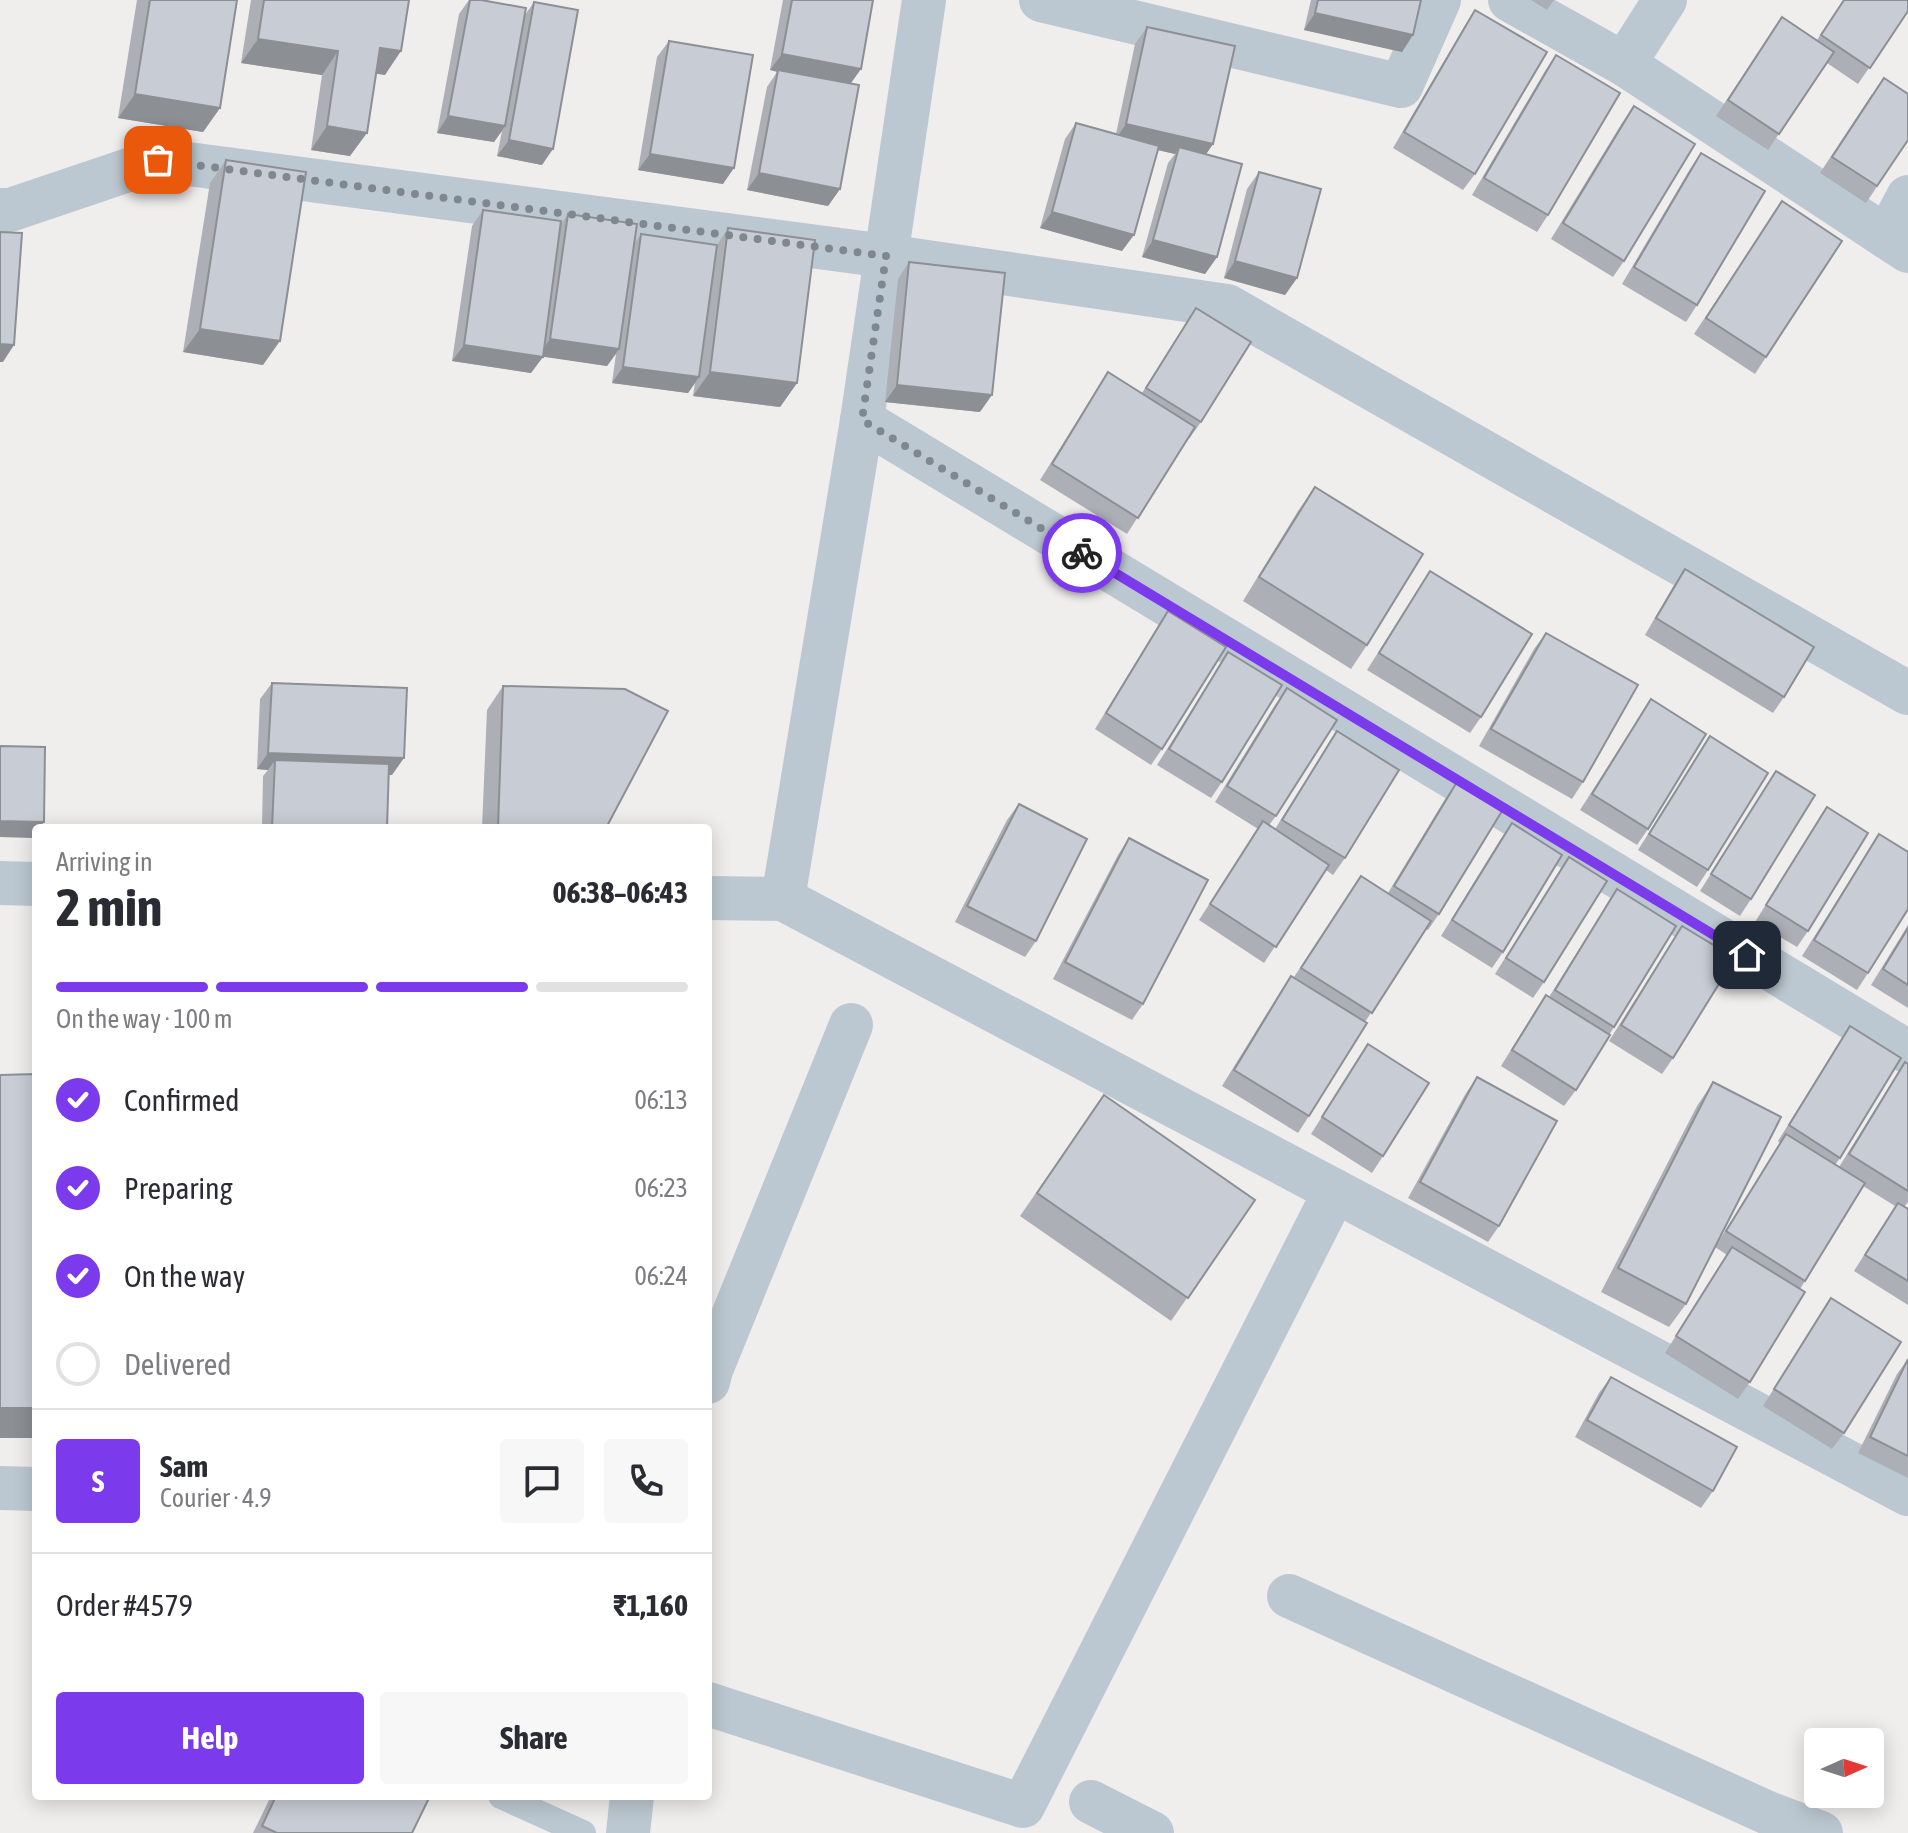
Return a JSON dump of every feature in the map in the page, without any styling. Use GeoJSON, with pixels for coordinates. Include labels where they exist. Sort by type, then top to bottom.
{"type":"FeatureCollection","features":[{"type":"Feature","properties":{"kind":"street"},"geometry":{"type":"LineString","coordinates":[[783,899],[862,420],[924,0]]}},
{"type":"Feature","properties":{"kind":"street"},"geometry":{"type":"LineString","coordinates":[[1041,0],[1401,86],[1439,0]]}},
{"type":"Feature","properties":{"kind":"street"},"geometry":{"type":"LineString","coordinates":[[1510,0],[1624,64],[1897,244],[1908,197]]}},
{"type":"Feature","properties":{"kind":"street"},"geometry":{"type":"LineString","coordinates":[[1624,64],[1665,0]]}},
{"type":"Feature","properties":{"kind":"street"},"geometry":{"type":"LineString","coordinates":[[0,210],[10,210],[158,160],[886,256],[1227,306],[1908,693]]}},
{"type":"Feature","properties":{"kind":"street"},"geometry":{"type":"LineString","coordinates":[[862,420],[1908,1052]]}},
{"type":"Feature","properties":{"kind":"street"},"geometry":{"type":"LineString","coordinates":[[0,883],[32,884]]}},
{"type":"Feature","properties":{"kind":"street"},"geometry":{"type":"LineString","coordinates":[[712,898],[783,899],[1908,1494]]}},
{"type":"Feature","properties":{"kind":"street"},"geometry":{"type":"LineString","coordinates":[[712,1368],[851,1025]]}},
{"type":"Feature","properties":{"kind":"street"},"geometry":{"type":"LineString","coordinates":[[712,1705],[1023,1806],[1335,1191]]}},
{"type":"Feature","properties":{"kind":"street"},"geometry":{"type":"LineString","coordinates":[[0,1488],[32,1489]]}},
{"type":"Feature","properties":{"kind":"street"},"geometry":{"type":"LineString","coordinates":[[1289,1596],[1768,1813],[1821,1833]]}},
{"type":"Feature","properties":{"kind":"street"},"geometry":{"type":"LineString","coordinates":[[628,1833],[632,1800]]}},
{"type":"Feature","properties":{"kind":"street"},"geometry":{"type":"LineString","coordinates":[[1091,1802],[1152,1833]]}},
{"type":"Feature","properties":{"kind":"lane"},"geometry":{"type":"LineString","coordinates":[[510,1800],[583,1833]]}},
{"type":"Feature","properties":{"kind":"building"},"geometry":{"type":"Polygon","coordinates":[[[150,0],[237,0],[220,108],[135,94],[150,0]]]}},
{"type":"Feature","properties":{"kind":"building"},"geometry":{"type":"Polygon","coordinates":[[[264,0],[409,0],[401,51],[380,48],[367,133],[327,126],[338,51],[258,39],[264,0]]]}},
{"type":"Feature","properties":{"kind":"building"},"geometry":{"type":"Polygon","coordinates":[[[470,0],[526,8],[505,126],[448,116],[470,0]]]}},
{"type":"Feature","properties":{"kind":"building"},"geometry":{"type":"Polygon","coordinates":[[[792,0],[873,0],[861,69],[782,54],[792,0]]]}},
{"type":"Feature","properties":{"kind":"building"},"geometry":{"type":"Polygon","coordinates":[[[1318,0],[1421,0],[1413,35],[1315,13],[1318,0]]]}},
{"type":"Feature","properties":{"kind":"building"},"geometry":{"type":"Polygon","coordinates":[[[1844,0],[1908,0],[1908,11],[1870,68],[1821,35],[1844,0]]]}},
{"type":"Feature","properties":{"kind":"building"},"geometry":{"type":"Polygon","coordinates":[[[534,2],[578,10],[553,149],[509,140],[534,2]]]}},
{"type":"Feature","properties":{"kind":"building"},"geometry":{"type":"Polygon","coordinates":[[[1475,10],[1547,52],[1475,174],[1404,132],[1475,10]]]}},
{"type":"Feature","properties":{"kind":"building"},"geometry":{"type":"Polygon","coordinates":[[[1782,17],[1834,52],[1779,134],[1728,100],[1782,17]]]}},
{"type":"Feature","properties":{"kind":"building"},"geometry":{"type":"Polygon","coordinates":[[[1147,27],[1235,46],[1213,144],[1126,124],[1147,27]]]}},
{"type":"Feature","properties":{"kind":"building"},"geometry":{"type":"Polygon","coordinates":[[[669,41],[753,55],[734,168],[650,154],[669,41]]]}},
{"type":"Feature","properties":{"kind":"building"},"geometry":{"type":"Polygon","coordinates":[[[1556,55],[1620,93],[1548,215],[1484,178],[1556,55]]]}},
{"type":"Feature","properties":{"kind":"building"},"geometry":{"type":"Polygon","coordinates":[[[778,70],[859,85],[840,189],[759,173],[778,70]]]}},
{"type":"Feature","properties":{"kind":"building"},"geometry":{"type":"Polygon","coordinates":[[[1884,78],[1908,94],[1908,140],[1877,186],[1832,157],[1884,78]]]}},
{"type":"Feature","properties":{"kind":"building"},"geometry":{"type":"Polygon","coordinates":[[[1634,106],[1695,144],[1624,261],[1563,223],[1634,106]]]}},
{"type":"Feature","properties":{"kind":"building"},"geometry":{"type":"Polygon","coordinates":[[[1076,123],[1159,146],[1134,235],[1052,212],[1076,123]]]}},
{"type":"Feature","properties":{"kind":"building"},"geometry":{"type":"Polygon","coordinates":[[[1179,147],[1242,164],[1217,257],[1153,240],[1179,147]]]}},
{"type":"Feature","properties":{"kind":"building"},"geometry":{"type":"Polygon","coordinates":[[[1701,153],[1765,191],[1697,305],[1634,267],[1701,153]]]}},
{"type":"Feature","properties":{"kind":"building"},"geometry":{"type":"Polygon","coordinates":[[[226,160],[306,172],[280,341],[200,329],[226,160]]]}},
{"type":"Feature","properties":{"kind":"building"},"geometry":{"type":"Polygon","coordinates":[[[1259,172],[1321,189],[1297,278],[1235,261],[1259,172]]]}},
{"type":"Feature","properties":{"kind":"building"},"geometry":{"type":"Polygon","coordinates":[[[1782,201],[1842,241],[1766,357],[1706,318],[1782,201]]]}},
{"type":"Feature","properties":{"kind":"building"},"geometry":{"type":"Polygon","coordinates":[[[483,210],[561,221],[543,357],[464,345],[483,210]]]}},
{"type":"Feature","properties":{"kind":"building"},"geometry":{"type":"Polygon","coordinates":[[[568,214],[637,224],[619,349],[550,339],[568,214]]]}},
{"type":"Feature","properties":{"kind":"building"},"geometry":{"type":"Polygon","coordinates":[[[728,228],[815,240],[797,383],[710,372],[728,228]]]}},
{"type":"Feature","properties":{"kind":"building"},"geometry":{"type":"Polygon","coordinates":[[[0,232],[22,233],[14,345],[0,344],[0,232]]]}},
{"type":"Feature","properties":{"kind":"building"},"geometry":{"type":"Polygon","coordinates":[[[641,234],[717,245],[699,377],[623,367],[641,234]]]}},
{"type":"Feature","properties":{"kind":"building"},"geometry":{"type":"Polygon","coordinates":[[[909,262],[1005,273],[992,395],[897,385],[909,262]]]}},
{"type":"Feature","properties":{"kind":"building"},"geometry":{"type":"Polygon","coordinates":[[[1196,308],[1251,342],[1201,422],[1146,388],[1196,308]]]}},
{"type":"Feature","properties":{"kind":"building"},"geometry":{"type":"Polygon","coordinates":[[[1108,372],[1195,427],[1138,518],[1052,464],[1108,372]]]}},
{"type":"Feature","properties":{"kind":"building"},"geometry":{"type":"Polygon","coordinates":[[[1315,487],[1423,554],[1367,645],[1259,577],[1315,487]]]}},
{"type":"Feature","properties":{"kind":"building"},"geometry":{"type":"Polygon","coordinates":[[[1685,569],[1814,647],[1784,697],[1656,618],[1685,569]]]}},
{"type":"Feature","properties":{"kind":"building"},"geometry":{"type":"Polygon","coordinates":[[[1430,571],[1532,634],[1481,717],[1379,653],[1430,571]]]}},
{"type":"Feature","properties":{"kind":"building"},"geometry":{"type":"Polygon","coordinates":[[[1168,611],[1226,647],[1162,749],[1106,713],[1168,611]]]}},
{"type":"Feature","properties":{"kind":"building"},"geometry":{"type":"Polygon","coordinates":[[[1546,633],[1638,685],[1583,782],[1491,729],[1546,633]]]}},
{"type":"Feature","properties":{"kind":"building"},"geometry":{"type":"Polygon","coordinates":[[[1228,652],[1282,685],[1222,782],[1169,749],[1228,652]]]}},
{"type":"Feature","properties":{"kind":"building"},"geometry":{"type":"Polygon","coordinates":[[[272,683],[407,688],[404,758],[268,753],[272,683]]]}},
{"type":"Feature","properties":{"kind":"building"},"geometry":{"type":"Polygon","coordinates":[[[503,686],[625,689],[668,711],[608,824],[498,824],[503,686]]]}},
{"type":"Feature","properties":{"kind":"building"},"geometry":{"type":"Polygon","coordinates":[[[1287,688],[1337,720],[1276,816],[1227,786],[1287,688]]]}},
{"type":"Feature","properties":{"kind":"building"},"geometry":{"type":"Polygon","coordinates":[[[1651,699],[1706,734],[1648,829],[1592,794],[1651,699]]]}},
{"type":"Feature","properties":{"kind":"building"},"geometry":{"type":"Polygon","coordinates":[[[1337,731],[1399,770],[1345,858],[1282,820],[1337,731]]]}},
{"type":"Feature","properties":{"kind":"building"},"geometry":{"type":"Polygon","coordinates":[[[1710,736],[1768,773],[1708,870],[1649,834],[1710,736]]]}},
{"type":"Feature","properties":{"kind":"building"},"geometry":{"type":"Polygon","coordinates":[[[0,746],[45,747],[44,822],[0,821],[0,746]]]}},
{"type":"Feature","properties":{"kind":"building"},"geometry":{"type":"Polygon","coordinates":[[[275,760],[389,764],[387,824],[272,824],[275,760]]]}},
{"type":"Feature","properties":{"kind":"building"},"geometry":{"type":"Polygon","coordinates":[[[1776,771],[1815,795],[1751,899],[1711,874],[1776,771]]]}},
{"type":"Feature","properties":{"kind":"building"},"geometry":{"type":"Polygon","coordinates":[[[1457,782],[1502,811],[1439,914],[1394,886],[1457,782]]]}},
{"type":"Feature","properties":{"kind":"building"},"geometry":{"type":"Polygon","coordinates":[[[1019,804],[1087,839],[1036,941],[967,906],[1019,804]]]}},
{"type":"Feature","properties":{"kind":"building"},"geometry":{"type":"Polygon","coordinates":[[[1827,807],[1868,833],[1808,931],[1766,905],[1827,807]]]}},
{"type":"Feature","properties":{"kind":"building"},"geometry":{"type":"Polygon","coordinates":[[[1263,821],[1329,865],[1276,947],[1210,904],[1263,821]]]}},
{"type":"Feature","properties":{"kind":"building"},"geometry":{"type":"Polygon","coordinates":[[[1512,823],[1562,855],[1503,952],[1452,920],[1512,823]]]}},
{"type":"Feature","properties":{"kind":"building"},"geometry":{"type":"Polygon","coordinates":[[[1879,834],[1908,852],[1908,909],[1868,973],[1814,940],[1879,834]]]}},
{"type":"Feature","properties":{"kind":"building"},"geometry":{"type":"Polygon","coordinates":[[[1129,838],[1208,880],[1143,1004],[1065,962],[1129,838]]]}},
{"type":"Feature","properties":{"kind":"building"},"geometry":{"type":"Polygon","coordinates":[[[1569,857],[1607,881],[1544,982],[1506,958],[1569,857]]]}},
{"type":"Feature","properties":{"kind":"building"},"geometry":{"type":"Polygon","coordinates":[[[1361,876],[1431,921],[1372,1013],[1301,968],[1361,876]]]}},
{"type":"Feature","properties":{"kind":"building"},"geometry":{"type":"Polygon","coordinates":[[[1617,889],[1676,926],[1614,1027],[1555,990],[1617,889]]]}},
{"type":"Feature","properties":{"kind":"building"},"geometry":{"type":"Polygon","coordinates":[[[1682,926],[1735,958],[1673,1058],[1621,1025],[1682,926]]]}},
{"type":"Feature","properties":{"kind":"building"},"geometry":{"type":"Polygon","coordinates":[[[1908,928],[1908,985],[1883,969],[1908,928]]]}},
{"type":"Feature","properties":{"kind":"building"},"geometry":{"type":"Polygon","coordinates":[[[1291,976],[1367,1023],[1309,1116],[1234,1070],[1291,976]]]}},
{"type":"Feature","properties":{"kind":"building"},"geometry":{"type":"Polygon","coordinates":[[[1546,995],[1610,1035],[1576,1090],[1512,1050],[1546,995]]]}},
{"type":"Feature","properties":{"kind":"building"},"geometry":{"type":"Polygon","coordinates":[[[1850,1026],[1901,1058],[1840,1158],[1789,1125],[1850,1026]]]}},
{"type":"Feature","properties":{"kind":"building"},"geometry":{"type":"Polygon","coordinates":[[[1368,1044],[1429,1083],[1383,1156],[1322,1117],[1368,1044]]]}},
{"type":"Feature","properties":{"kind":"building"},"geometry":{"type":"Polygon","coordinates":[[[1905,1062],[1908,1064],[1908,1191],[1849,1154],[1905,1062]]]}},
{"type":"Feature","properties":{"kind":"building"},"geometry":{"type":"Polygon","coordinates":[[[32,1074],[32,1408],[0,1408],[0,1075],[32,1074]]]}},
{"type":"Feature","properties":{"kind":"building"},"geometry":{"type":"Polygon","coordinates":[[[1477,1077],[1557,1121],[1499,1226],[1420,1182],[1477,1077]]]}},
{"type":"Feature","properties":{"kind":"building"},"geometry":{"type":"Polygon","coordinates":[[[1713,1082],[1781,1117],[1686,1304],[1618,1268],[1713,1082]]]}},
{"type":"Feature","properties":{"kind":"building"},"geometry":{"type":"Polygon","coordinates":[[[1104,1095],[1255,1200],[1188,1298],[1037,1193],[1104,1095]]]}},
{"type":"Feature","properties":{"kind":"building"},"geometry":{"type":"Polygon","coordinates":[[[1786,1134],[1865,1183],[1805,1281],[1726,1231],[1786,1134]]]}},
{"type":"Feature","properties":{"kind":"building"},"geometry":{"type":"Polygon","coordinates":[[[1898,1203],[1908,1209],[1908,1281],[1865,1255],[1898,1203]]]}},
{"type":"Feature","properties":{"kind":"building"},"geometry":{"type":"Polygon","coordinates":[[[1732,1247],[1805,1292],[1750,1382],[1676,1336],[1732,1247]]]}},
{"type":"Feature","properties":{"kind":"building"},"geometry":{"type":"Polygon","coordinates":[[[1831,1298],[1901,1342],[1844,1433],[1774,1389],[1831,1298]]]}},
{"type":"Feature","properties":{"kind":"building"},"geometry":{"type":"Polygon","coordinates":[[[1908,1359],[1908,1456],[1870,1437],[1908,1359]]]}},
{"type":"Feature","properties":{"kind":"building"},"geometry":{"type":"Polygon","coordinates":[[[1611,1377],[1737,1447],[1713,1491],[1587,1420],[1611,1377]]]}},
{"type":"Feature","properties":{"kind":"building"},"geometry":{"type":"Polygon","coordinates":[[[274,1800],[428,1800],[412,1833],[277,1833],[262,1826],[274,1800]]]}},
{"type":"Feature","properties":{"kind":"way so far"},"geometry":{"type":"LineString","coordinates":[[158,160],[886,256],[862,420],[1082,553]]}},
{"type":"Feature","properties":{"kind":"route"},"geometry":{"type":"LineString","coordinates":[[1082,553],[1747,955]]}}]}
